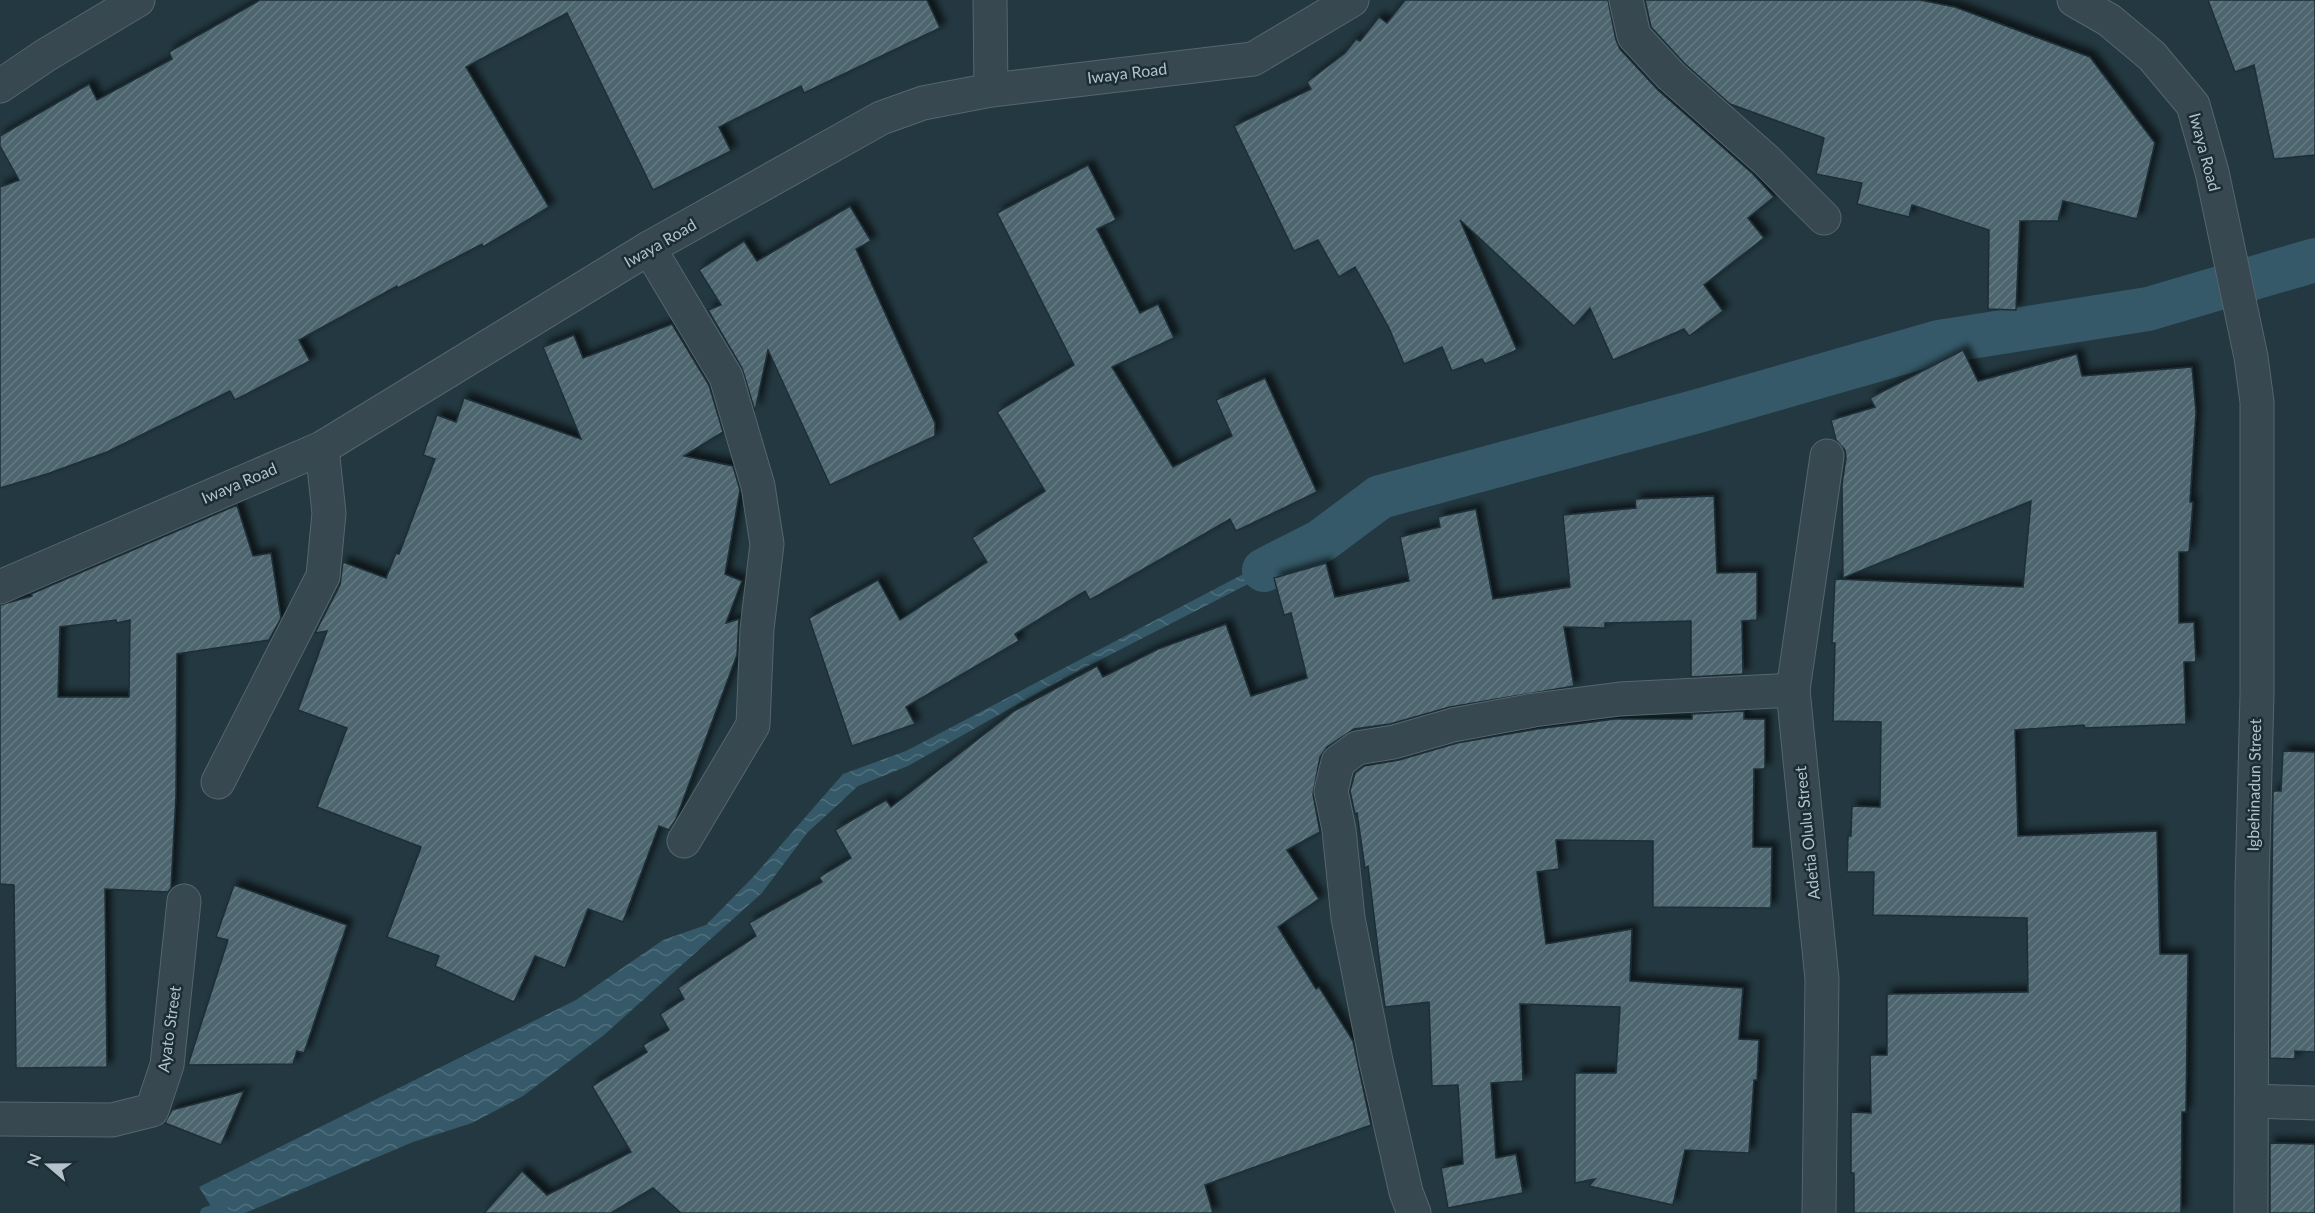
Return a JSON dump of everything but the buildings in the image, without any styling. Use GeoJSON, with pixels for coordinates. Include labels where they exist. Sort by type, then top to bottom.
{"type":"FeatureCollection","features":[{"type":"Feature","properties":{"kind":"street"},"geometry":{"type":"LineString","coordinates":[[0,86],[46,55],[138,0]]}},
{"type":"Feature","properties":{"kind":"street"},"geometry":{"type":"LineString","coordinates":[[990,0],[991,90]]}},
{"type":"Feature","properties":{"kind":"street","name":"Iwaya Road"},"geometry":{"type":"LineString","coordinates":[[0,586],[322,448],[649,248],[881,118],[923,103],[991,90],[1253,59],[1352,0]]}},
{"type":"Feature","properties":{"kind":"street"},"geometry":{"type":"LineString","coordinates":[[1626,0],[1635,36],[1671,76],[1766,160],[1824,218]]}},
{"type":"Feature","properties":{"kind":"street","name":"Iwaya Road"},"geometry":{"type":"LineString","coordinates":[[2074,0],[2109,20],[2151,56],[2193,105],[2212,172],[2251,357]]}},
{"type":"Feature","properties":{"kind":"street"},"geometry":{"type":"LineString","coordinates":[[649,248],[726,377],[758,486],[767,544],[757,628],[753,725],[684,842]]}},
{"type":"Feature","properties":{"kind":"street","name":"Igbehinadun Street"},"geometry":{"type":"LineString","coordinates":[[2251,357],[2257,402],[2257,694],[2252,886],[2251,1213]]}},
{"type":"Feature","properties":{"kind":"street"},"geometry":{"type":"LineString","coordinates":[[218,782],[323,576],[329,513],[322,448]]}},
{"type":"Feature","properties":{"kind":"street","name":"Adetia Olulu Street"},"geometry":{"type":"LineString","coordinates":[[1819,1213],[1822,979],[1793,690],[1827,456]]}},
{"type":"Feature","properties":{"kind":"street"},"geometry":{"type":"LineString","coordinates":[[1414,1213],[1406,1192],[1376,1061],[1348,918],[1339,830],[1331,791],[1338,762],[1357,748],[1394,742],[1453,725],[1534,710],[1620,699],[1793,690]]}},
{"type":"Feature","properties":{"kind":"street","name":"Ayato Street"},"geometry":{"type":"LineString","coordinates":[[0,1119],[112,1120],[152,1110],[167,1065],[184,901]]}},
{"type":"Feature","properties":{"kind":"street"},"geometry":{"type":"LineString","coordinates":[[2252,1101],[2315,1103]]}},
{"type":"Feature","properties":{"kind":"water"},"geometry":{"type":"Polygon","coordinates":[[[1316,536],[1320,547],[1057,682],[908,766],[858,786],[807,833],[762,893],[604,1035],[523,1096],[472,1123],[413,1142],[245,1213],[215,1213],[199,1187],[576,1000],[663,940],[706,925],[753,877],[843,774],[906,751],[1316,536]]]}},
{"type":"Feature","properties":{"kind":"waterway"},"geometry":{"type":"LineString","coordinates":[[1264,570],[1321,541],[1380,497],[1698,411],[1939,342],[2148,309],[2315,260]]}},
{"type":"Feature","properties":{"kind":"waterway"},"geometry":{"type":"LineString","coordinates":[[206,1213],[222,1208]]}}]}
